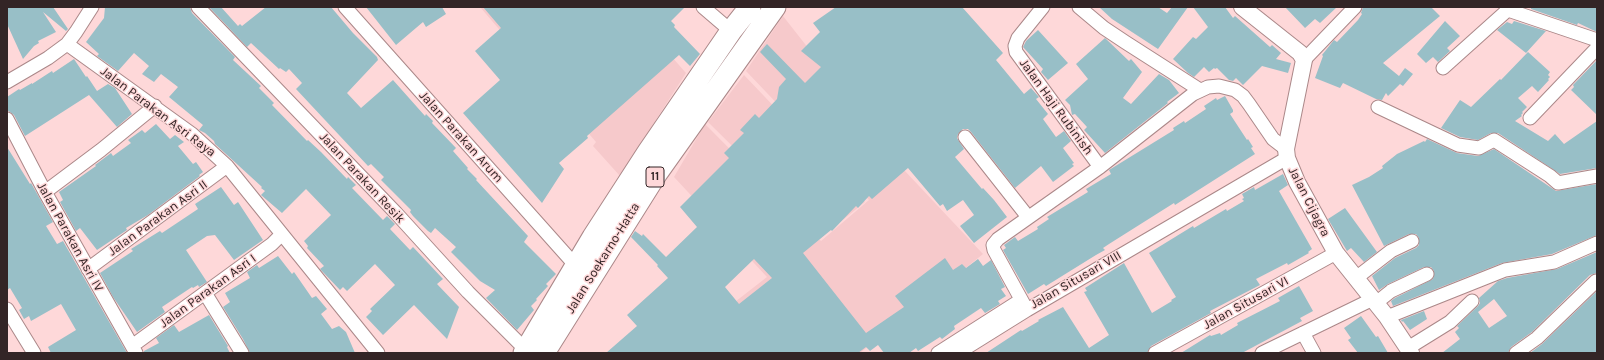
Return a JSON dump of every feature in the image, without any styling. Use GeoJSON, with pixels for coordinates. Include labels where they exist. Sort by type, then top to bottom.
{"type":"FeatureCollection","features":[{"type":"Feature","properties":{"kind":"highway","name":"Jalan Soekarno-Hatta"},"geometry":{"type":"LineString","coordinates":[[531,352],[576,266],[648,152],[750,7]]}},
{"type":"Feature","properties":{"kind":"highway","name":"Jalan Soekarno-Hatta"},"geometry":{"type":"LineString","coordinates":[[531,352],[734,62],[775,7]]}},
{"type":"Feature","properties":{"kind":"street"},"geometry":{"type":"LineString","coordinates":[[7,82],[48,58],[67,44],[92,7]]}},
{"type":"Feature","properties":{"kind":"street","name":"Jalan Parakan Resik"},"geometry":{"type":"LineString","coordinates":[[198,7],[396,213],[468,292],[531,352]]}},
{"type":"Feature","properties":{"kind":"street","name":"Jalan Parakan Arum"},"geometry":{"type":"LineString","coordinates":[[345,7],[576,266]]}},
{"type":"Feature","properties":{"kind":"street"},"geometry":{"type":"LineString","coordinates":[[703,7],[732,32]]}},
{"type":"Feature","properties":{"kind":"street","name":"Jalan Haji Rubinish"},"geometry":{"type":"LineString","coordinates":[[1043,7],[1018,38],[1015,46],[1016,52],[1100,167]]}},
{"type":"Feature","properties":{"kind":"street"},"geometry":{"type":"LineString","coordinates":[[1079,7],[1104,28],[1200,90],[1219,86],[1235,90],[1243,96],[1273,139],[1286,154]]}},
{"type":"Feature","properties":{"kind":"street"},"geometry":{"type":"LineString","coordinates":[[1242,7],[1300,53],[1301,73]]}},
{"type":"Feature","properties":{"kind":"street"},"geometry":{"type":"LineString","coordinates":[[1301,73],[1355,7]]}},
{"type":"Feature","properties":{"kind":"street"},"geometry":{"type":"LineString","coordinates":[[1444,68],[1510,8],[1597,40]]}},
{"type":"Feature","properties":{"kind":"street","name":"Jalan Parakan Asri Raya"},"geometry":{"type":"LineString","coordinates":[[67,44],[192,134],[227,166],[378,353]]}},
{"type":"Feature","properties":{"kind":"street"},"geometry":{"type":"LineString","coordinates":[[1530,118],[1597,48]]}},
{"type":"Feature","properties":{"kind":"street","name":"Jalan Cijagra"},"geometry":{"type":"LineString","coordinates":[[1301,73],[1286,154],[1297,182],[1336,253],[1375,300],[1410,351]]}},
{"type":"Feature","properties":{"kind":"street","name":"Jalan Situsari VIII"},"geometry":{"type":"LineString","coordinates":[[1200,90],[1100,167],[998,239],[993,246],[994,250],[1024,305],[1286,154]]}},
{"type":"Feature","properties":{"kind":"street"},"geometry":{"type":"LineString","coordinates":[[44,192],[101,150],[154,106]]}},
{"type":"Feature","properties":{"kind":"street"},"geometry":{"type":"LineString","coordinates":[[1378,107],[1458,145],[1479,148],[1494,140],[1550,176],[1558,183],[1597,176]]}},
{"type":"Feature","properties":{"kind":"street","name":"Jalan Parakan Asri IV"},"geometry":{"type":"LineString","coordinates":[[7,119],[44,192],[134,350]]}},
{"type":"Feature","properties":{"kind":"street"},"geometry":{"type":"LineString","coordinates":[[965,137],[1028,217]]}},
{"type":"Feature","properties":{"kind":"street","name":"Jalan Parakan Asri II"},"geometry":{"type":"LineString","coordinates":[[88,269],[227,166]]}},
{"type":"Feature","properties":{"kind":"street","name":"Jalan Parakan Asri I"},"geometry":{"type":"LineString","coordinates":[[134,350],[205,293],[272,244],[282,234]]}},
{"type":"Feature","properties":{"kind":"street"},"geometry":{"type":"LineString","coordinates":[[1356,278],[1391,251],[1412,241]]}},
{"type":"Feature","properties":{"kind":"street"},"geometry":{"type":"LineString","coordinates":[[1387,317],[1505,270],[1554,262],[1597,243]]}},
{"type":"Feature","properties":{"kind":"street","name":"Jalan Situsari VI"},"geometry":{"type":"LineString","coordinates":[[1155,353],[1336,253]]}},
{"type":"Feature","properties":{"kind":"street"},"geometry":{"type":"LineString","coordinates":[[1262,353],[1427,274]]}},
{"type":"Feature","properties":{"kind":"street"},"geometry":{"type":"LineString","coordinates":[[1516,353],[1537,338],[1596,281]]}},
{"type":"Feature","properties":{"kind":"street"},"geometry":{"type":"LineString","coordinates":[[205,293],[242,353]]}},
{"type":"Feature","properties":{"kind":"street"},"geometry":{"type":"LineString","coordinates":[[1410,351],[1450,322],[1472,301]]}},
{"type":"Feature","properties":{"kind":"street"},"geometry":{"type":"LineString","coordinates":[[938,353],[1024,305]]}},
{"type":"Feature","properties":{"kind":"street"},"geometry":{"type":"LineString","coordinates":[[958,353],[1024,305]]}},
{"type":"Feature","properties":{"kind":"street"},"geometry":{"type":"LineString","coordinates":[[7,309],[34,353]]}},
{"type":"Feature","properties":{"kind":"street"},"geometry":{"type":"LineString","coordinates":[[1303,333],[1314,353]]}},
{"type":"Feature","properties":{"kind":"shaded area"},"geometry":{"type":"Polygon","coordinates":[[[480,7],[628,7],[686,73],[620,176],[593,146],[596,142],[480,7]]]}},
{"type":"Feature","properties":{"kind":"shaded area"},"geometry":{"type":"Polygon","coordinates":[[[783,16],[904,170],[983,254],[860,353],[731,353],[704,326],[767,277],[674,177],[705,124],[821,241],[869,200],[746,71],[783,16]]]}},
{"type":"Feature","properties":{"kind":"shaded area"},"geometry":{"type":"Polygon","coordinates":[[[744,75],[865,202],[823,236],[708,122],[744,75]]]}},
{"type":"Feature","properties":{"kind":"building"},"geometry":{"type":"Polygon","coordinates":[[[7,7],[53,7],[68,29],[66,31],[43,12],[56,32],[38,41],[39,43],[34,46],[23,59],[7,24],[7,7]]]}},
{"type":"Feature","properties":{"kind":"building"},"geometry":{"type":"Polygon","coordinates":[[[105,7],[190,7],[192,13],[235,57],[233,60],[261,86],[259,88],[274,103],[272,105],[307,141],[308,140],[321,152],[347,179],[348,177],[356,185],[352,188],[383,220],[387,216],[395,224],[390,229],[410,250],[413,247],[443,279],[437,284],[459,307],[447,339],[414,305],[383,335],[366,317],[372,311],[370,309],[395,285],[375,264],[347,291],[343,287],[340,290],[320,269],[324,266],[307,248],[308,246],[304,241],[331,215],[306,189],[282,213],[261,195],[265,191],[261,188],[262,187],[215,144],[214,141],[199,130],[203,125],[169,97],[178,87],[161,74],[154,82],[142,74],[149,66],[134,53],[118,71],[97,56],[99,54],[86,42],[104,18],[105,7]]]}},
{"type":"Feature","properties":{"kind":"building"},"geometry":{"type":"Polygon","coordinates":[[[209,7],[221,7],[238,26],[240,24],[242,26],[266,7],[331,7],[353,33],[377,57],[378,60],[347,93],[361,108],[393,80],[425,116],[426,114],[433,121],[432,123],[456,148],[453,151],[477,179],[476,180],[528,236],[524,242],[556,274],[546,284],[548,286],[531,306],[534,310],[517,330],[486,298],[495,290],[480,281],[451,252],[456,247],[435,228],[431,233],[413,216],[410,212],[411,210],[381,180],[384,177],[371,164],[368,166],[296,89],[302,83],[289,69],[286,72],[280,68],[279,69],[251,43],[247,47],[209,7]]]}},
{"type":"Feature","properties":{"kind":"building"},"geometry":{"type":"Polygon","coordinates":[[[366,7],[442,7],[446,14],[426,27],[423,22],[396,45],[366,7]]]}},
{"type":"Feature","properties":{"kind":"building"},"geometry":{"type":"Polygon","coordinates":[[[483,7],[685,7],[671,21],[675,25],[674,27],[700,54],[690,66],[679,55],[587,136],[588,138],[559,163],[564,169],[542,203],[463,113],[500,80],[475,51],[501,28],[483,7]]]}},
{"type":"Feature","properties":{"kind":"building"},"geometry":{"type":"Polygon","coordinates":[[[836,7],[962,7],[1003,53],[996,60],[1024,94],[1031,88],[1039,97],[1036,99],[1048,114],[1043,119],[1056,137],[1064,131],[1071,141],[1063,148],[1074,163],[1072,164],[1074,166],[1053,182],[1041,166],[1015,188],[968,129],[963,129],[958,134],[957,138],[964,149],[955,157],[982,189],[983,188],[994,200],[1007,217],[974,243],[960,226],[974,215],[963,200],[947,211],[943,204],[940,206],[908,168],[872,199],[869,196],[858,208],[856,206],[832,231],[831,230],[803,253],[866,333],[904,307],[895,296],[945,258],[953,270],[962,264],[966,268],[978,259],[983,266],[991,260],[1005,287],[1001,289],[1006,296],[998,301],[1000,304],[985,313],[981,308],[954,326],[955,329],[942,339],[940,337],[918,351],[916,348],[909,353],[884,353],[878,345],[870,351],[866,347],[858,353],[606,353],[637,326],[627,315],[668,278],[657,266],[658,265],[631,237],[635,231],[642,236],[643,234],[666,257],[697,227],[680,207],[729,158],[724,153],[744,133],[740,130],[755,114],[759,118],[777,99],[779,87],[786,79],[760,52],[767,44],[805,83],[821,67],[801,51],[820,32],[813,23],[836,7]],[[754,259],[725,287],[739,304],[772,278],[754,259]]]}},
{"type":"Feature","properties":{"kind":"building"},"geometry":{"type":"Polygon","coordinates":[[[1099,7],[1158,7],[1167,13],[1172,7],[1188,7],[1158,49],[1112,19],[1099,7]]]}},
{"type":"Feature","properties":{"kind":"building"},"geometry":{"type":"Polygon","coordinates":[[[1193,7],[1225,7],[1233,18],[1235,16],[1270,47],[1272,45],[1281,53],[1276,59],[1291,63],[1288,73],[1262,66],[1243,85],[1236,78],[1233,81],[1229,80],[1217,68],[1214,68],[1209,72],[1204,67],[1194,77],[1188,73],[1173,59],[1193,37],[1196,39],[1208,27],[1193,7]]]}},
{"type":"Feature","properties":{"kind":"building"},"geometry":{"type":"Polygon","coordinates":[[[1285,7],[1337,7],[1320,23],[1315,19],[1305,28],[1285,7]]]}},
{"type":"Feature","properties":{"kind":"building"},"geometry":{"type":"Polygon","coordinates":[[[1363,7],[1431,7],[1440,16],[1383,63],[1399,76],[1405,68],[1413,74],[1403,86],[1400,84],[1388,96],[1386,93],[1382,100],[1376,99],[1343,83],[1340,88],[1315,78],[1323,56],[1322,55],[1334,40],[1337,42],[1358,20],[1362,14],[1363,7]]]}},
{"type":"Feature","properties":{"kind":"building"},"geometry":{"type":"Polygon","coordinates":[[[1531,7],[1597,7],[1597,32],[1578,23],[1577,25],[1531,9],[1531,7]]]}},
{"type":"Feature","properties":{"kind":"building"},"geometry":{"type":"Polygon","coordinates":[[[1445,21],[1460,36],[1447,48],[1450,51],[1438,62],[1433,57],[1426,63],[1417,54],[1445,21]]]}},
{"type":"Feature","properties":{"kind":"building"},"geometry":{"type":"Polygon","coordinates":[[[1514,21],[1546,31],[1526,53],[1497,30],[1507,22],[1512,24],[1514,21]]]}},
{"type":"Feature","properties":{"kind":"building"},"geometry":{"type":"Polygon","coordinates":[[[1038,30],[1068,63],[1048,80],[1041,72],[1043,69],[1023,47],[1026,41],[1038,30]]]}},
{"type":"Feature","properties":{"kind":"building"},"geometry":{"type":"Polygon","coordinates":[[[1105,38],[1129,61],[1131,59],[1142,72],[1123,98],[1131,104],[1159,74],[1169,80],[1179,93],[1105,153],[1084,130],[1087,127],[1075,114],[1072,115],[1070,105],[1065,100],[1088,79],[1076,64],[1105,38]]]}},
{"type":"Feature","properties":{"kind":"building"},"geometry":{"type":"Polygon","coordinates":[[[1528,52],[1550,72],[1548,75],[1550,77],[1538,92],[1532,86],[1518,98],[1527,107],[1522,112],[1522,116],[1515,121],[1548,141],[1555,134],[1564,144],[1597,121],[1597,168],[1560,174],[1498,133],[1491,133],[1478,140],[1460,137],[1441,128],[1460,100],[1471,107],[1500,79],[1501,80],[1528,52]]]}},
{"type":"Feature","properties":{"kind":"building"},"geometry":{"type":"Polygon","coordinates":[[[74,59],[97,91],[108,84],[115,88],[132,114],[117,127],[89,95],[25,136],[14,115],[7,110],[7,97],[19,89],[20,90],[32,84],[52,71],[53,73],[74,59]]]}},
{"type":"Feature","properties":{"kind":"building"},"geometry":{"type":"Polygon","coordinates":[[[1597,60],[1597,115],[1571,90],[1574,87],[1573,85],[1597,60]]]}},
{"type":"Feature","properties":{"kind":"building"},"geometry":{"type":"Polygon","coordinates":[[[1225,96],[1233,110],[1230,114],[1253,147],[1251,148],[1255,154],[1175,205],[1174,203],[1109,244],[1103,248],[1105,250],[1046,286],[1044,284],[1028,294],[1003,250],[1006,248],[1004,245],[1015,237],[1018,241],[1038,229],[1037,227],[1049,219],[1047,217],[1088,192],[1086,189],[1111,174],[1109,170],[1174,130],[1173,128],[1184,121],[1185,123],[1206,109],[1204,106],[1216,98],[1217,100],[1225,96]]]}},
{"type":"Feature","properties":{"kind":"building"},"geometry":{"type":"Polygon","coordinates":[[[156,124],[170,139],[175,135],[184,142],[178,146],[193,164],[196,162],[203,172],[199,175],[200,176],[148,215],[126,228],[127,230],[97,250],[80,228],[76,231],[60,202],[63,200],[59,192],[96,166],[95,165],[111,153],[113,156],[131,143],[128,140],[142,130],[145,133],[156,124]]]}},
{"type":"Feature","properties":{"kind":"building"},"geometry":{"type":"Polygon","coordinates":[[[1427,139],[1457,153],[1478,156],[1494,149],[1556,191],[1597,184],[1597,235],[1552,254],[1502,263],[1393,306],[1391,301],[1395,298],[1433,279],[1434,271],[1431,267],[1424,267],[1388,284],[1379,290],[1372,276],[1395,258],[1416,248],[1419,245],[1419,238],[1416,234],[1409,234],[1384,246],[1352,185],[1383,168],[1382,166],[1397,154],[1424,141],[1425,142],[1427,139]]]}},
{"type":"Feature","properties":{"kind":"building"},"geometry":{"type":"Polygon","coordinates":[[[7,147],[30,184],[31,183],[53,222],[46,226],[57,244],[63,241],[127,353],[51,353],[48,347],[76,330],[61,304],[31,321],[29,316],[24,319],[19,310],[22,308],[10,288],[7,290],[7,147]]]}},
{"type":"Feature","properties":{"kind":"building"},"geometry":{"type":"Polygon","coordinates":[[[1283,174],[1288,185],[1279,191],[1312,249],[1308,252],[1309,253],[1288,265],[1287,263],[1256,279],[1260,285],[1210,311],[1211,313],[1151,346],[1147,353],[986,353],[1021,330],[1022,331],[1039,321],[1038,320],[1063,307],[1089,348],[1109,335],[1084,292],[1087,291],[1085,288],[1124,263],[1152,313],[1172,301],[1171,300],[1176,297],[1149,253],[1193,226],[1194,228],[1226,209],[1227,211],[1244,201],[1242,199],[1244,198],[1242,194],[1254,187],[1255,190],[1283,174]]]}},
{"type":"Feature","properties":{"kind":"building"},"geometry":{"type":"Polygon","coordinates":[[[221,187],[234,205],[238,202],[263,240],[234,260],[215,235],[207,236],[186,250],[207,282],[199,287],[198,285],[193,288],[192,287],[162,307],[165,312],[137,332],[113,297],[100,273],[133,251],[131,249],[160,231],[162,233],[198,209],[195,204],[221,187]]]}},
{"type":"Feature","properties":{"kind":"building"},"geometry":{"type":"Polygon","coordinates":[[[1345,208],[1377,252],[1364,262],[1351,248],[1347,251],[1328,219],[1345,208]]]}},
{"type":"Feature","properties":{"kind":"building"},"geometry":{"type":"Polygon","coordinates":[[[1597,252],[1597,273],[1590,275],[1532,332],[1511,347],[1508,353],[1442,353],[1460,339],[1455,332],[1459,328],[1457,326],[1478,306],[1480,303],[1479,298],[1498,281],[1557,269],[1597,252]],[[1494,299],[1478,312],[1489,328],[1507,316],[1494,299]]]}},
{"type":"Feature","properties":{"kind":"building"},"geometry":{"type":"Polygon","coordinates":[[[278,256],[292,274],[294,272],[312,298],[316,296],[327,309],[321,314],[332,329],[339,326],[346,332],[355,353],[250,353],[223,307],[230,302],[225,293],[250,278],[247,272],[257,265],[259,268],[278,256]]]}},
{"type":"Feature","properties":{"kind":"building"},"geometry":{"type":"Polygon","coordinates":[[[1299,286],[1313,311],[1300,318],[1302,321],[1242,353],[1181,353],[1210,335],[1220,333],[1221,335],[1238,325],[1237,323],[1280,301],[1278,298],[1299,286]]]}},
{"type":"Feature","properties":{"kind":"building"},"geometry":{"type":"Polygon","coordinates":[[[1597,291],[1597,353],[1530,353],[1542,344],[1597,291]]]}},
{"type":"Feature","properties":{"kind":"building"},"geometry":{"type":"Polygon","coordinates":[[[1424,311],[1427,319],[1410,330],[1401,320],[1424,311]]]}},
{"type":"Feature","properties":{"kind":"building"},"geometry":{"type":"Polygon","coordinates":[[[209,315],[228,346],[227,347],[230,353],[144,353],[144,351],[159,343],[156,338],[174,325],[179,332],[209,315]]]}},
{"type":"Feature","properties":{"kind":"building"},"geometry":{"type":"Polygon","coordinates":[[[1361,316],[1376,337],[1378,336],[1388,353],[1358,353],[1348,340],[1351,338],[1344,328],[1361,316]]]}}]}
